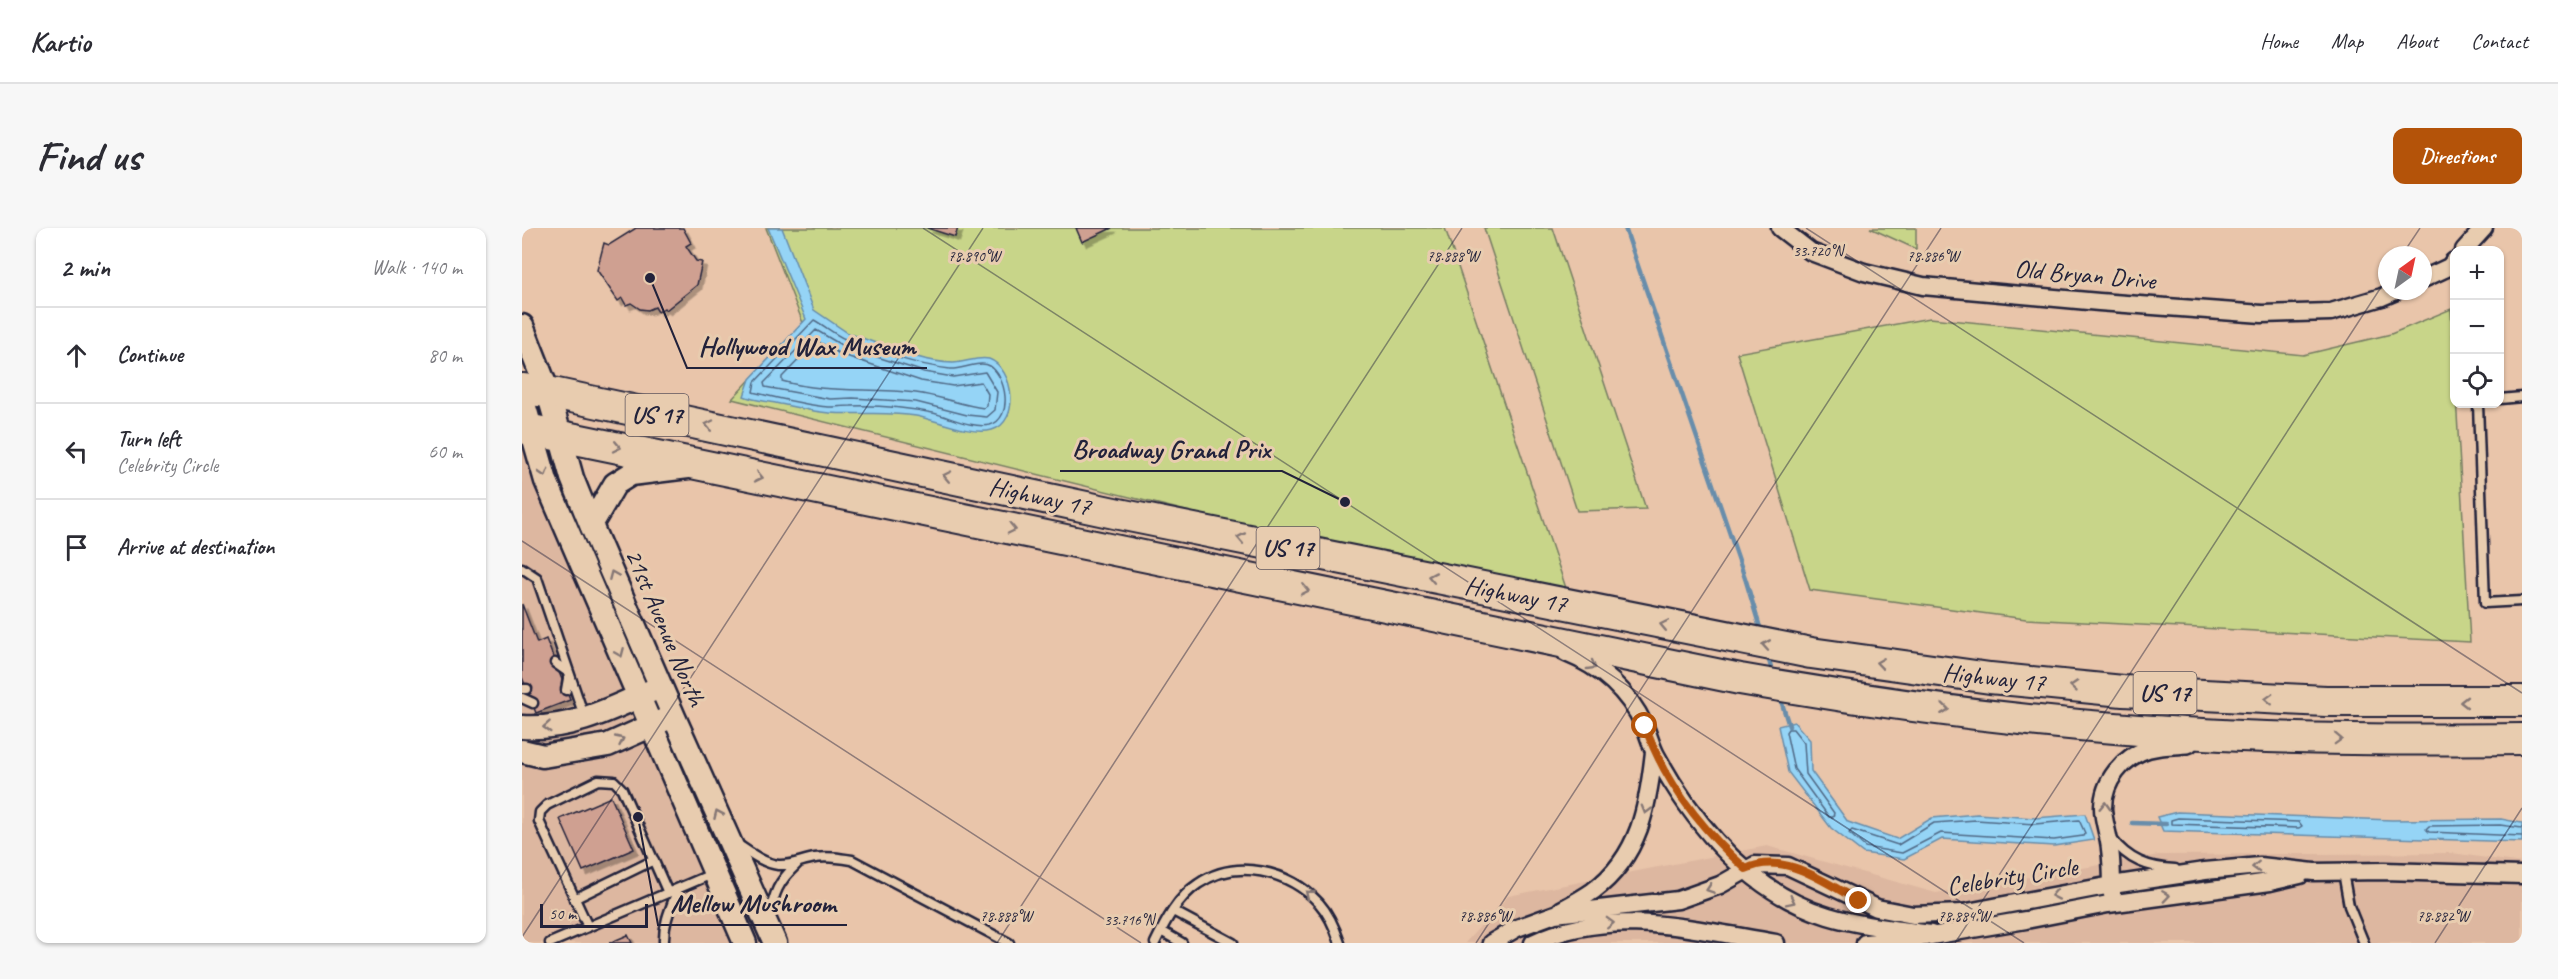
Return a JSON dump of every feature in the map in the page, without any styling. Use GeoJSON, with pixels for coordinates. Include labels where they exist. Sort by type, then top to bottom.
{"type":"FeatureCollection","features":[{"type":"Feature","properties":{"kind":"highway","name":"Highway 17"},"geometry":{"type":"LineString","coordinates":[[531,393],[1811,653],[1990,678],[2123,691],[2326,701],[2522,701]]}},
{"type":"Feature","properties":{"kind":"highway","name":"Highway 17"},"geometry":{"type":"LineString","coordinates":[[538,431],[1740,680],[1824,694],[2071,724],[2238,736],[2378,741],[2522,739]]}},
{"type":"Feature","properties":{"kind":"main road","name":"21st Avenue North"},"geometry":{"type":"LineString","coordinates":[[522,326],[546,481],[745,943]]}},
{"type":"Feature","properties":{"kind":"main road","name":"21st Avenue North"},"geometry":{"type":"LineString","coordinates":[[538,431],[572,478],[660,686],[771,934]]}},
{"type":"Feature","properties":{"kind":"main road"},"geometry":{"type":"LineString","coordinates":[[591,525],[615,484],[631,474],[702,465]]}},
{"type":"Feature","properties":{"kind":"main road"},"geometry":{"type":"LineString","coordinates":[[522,727],[549,728],[585,719],[660,686]]}},
{"type":"Feature","properties":{"kind":"main road"},"geometry":{"type":"LineString","coordinates":[[522,751],[543,756],[608,745],[650,725],[674,717]]}},
{"type":"Feature","properties":{"kind":"street","name":"Old Bryan Drive"},"geometry":{"type":"LineString","coordinates":[[1780,228],[1811,252],[1864,272],[1923,286],[2262,314],[2331,312],[2378,298]]}},
{"type":"Feature","properties":{"kind":"street"},"geometry":{"type":"LineString","coordinates":[[2468,246],[2484,228]]}},
{"type":"Feature","properties":{"kind":"street"},"geometry":{"type":"LineString","coordinates":[[2432,275],[2450,266]]}},
{"type":"Feature","properties":{"kind":"street"},"geometry":{"type":"LineString","coordinates":[[1519,634],[1574,656],[1600,670],[1628,699],[1645,726],[1654,752],[1688,807],[1714,840],[1759,882],[1780,896],[1847,922],[1931,934]]}},
{"type":"Feature","properties":{"kind":"street"},"geometry":{"type":"LineString","coordinates":[[2108,904],[2112,885],[2108,834],[2103,807],[2107,788],[2113,775],[2128,759],[2151,748],[2238,736]]}},
{"type":"Feature","properties":{"kind":"street"},"geometry":{"type":"LineString","coordinates":[[1555,914],[1593,891],[1612,874],[1624,858],[1639,831],[1648,801],[1654,752]]}},
{"type":"Feature","properties":{"kind":"street","name":"Celebrity Circle"},"geometry":{"type":"LineString","coordinates":[[1491,943],[1517,928],[1555,914],[1678,900],[1720,885],[1755,865],[1788,866],[1877,909],[1912,915],[1962,913],[2112,885],[2205,871],[2260,866],[2314,872],[2522,875]]}},
{"type":"Feature","properties":{"kind":"street","name":"Celebrity Circle"},"geometry":{"type":"LineString","coordinates":[[1865,943],[1896,941],[2108,904],[2270,882],[2314,872]]}},
{"type":"Feature","properties":{"kind":"street"},"geometry":{"type":"LineString","coordinates":[[1533,943],[1551,934],[1577,927],[1617,922],[1678,927],[1776,943]]}},
{"type":"Feature","properties":{"kind":"lane"},"geometry":{"type":"LineString","coordinates":[[2504,399],[2522,397]]}},
{"type":"Feature","properties":{"kind":"lane"},"geometry":{"type":"LineString","coordinates":[[2478,408],[2485,603],[2522,600]]}},
{"type":"Feature","properties":{"kind":"lane"},"geometry":{"type":"LineString","coordinates":[[522,568],[537,578],[565,674],[585,719]]}},
{"type":"Feature","properties":{"kind":"lane"},"geometry":{"type":"LineString","coordinates":[[555,663],[565,674],[566,690]]}},
{"type":"Feature","properties":{"kind":"lane"},"geometry":{"type":"LineString","coordinates":[[522,698],[532,703]]}},
{"type":"Feature","properties":{"kind":"lane"},"geometry":{"type":"LineString","coordinates":[[588,927],[539,821],[540,812],[547,805],[598,780],[614,782],[622,789],[668,893]]}},
{"type":"Feature","properties":{"kind":"lane"},"geometry":{"type":"LineString","coordinates":[[2108,834],[2120,849],[2146,866],[2159,869],[2205,871]]}},
{"type":"Feature","properties":{"kind":"lane"},"geometry":{"type":"LineString","coordinates":[[729,839],[762,860],[777,865],[797,864],[813,858],[836,857],[852,860],[1009,943]]}},
{"type":"Feature","properties":{"kind":"lane"},"geometry":{"type":"LineString","coordinates":[[574,899],[654,860]]}},
{"type":"Feature","properties":{"kind":"lane"},"geometry":{"type":"LineString","coordinates":[[771,934],[773,898],[781,879],[797,864]]}},
{"type":"Feature","properties":{"kind":"lane"},"geometry":{"type":"LineString","coordinates":[[1155,943],[1173,911],[1184,897],[1207,878],[1235,871],[1265,871],[1280,875],[1296,884],[1320,904],[1330,918],[1340,943]]}},
{"type":"Feature","properties":{"kind":"lane"},"geometry":{"type":"LineString","coordinates":[[2343,872],[2349,906],[2364,943]]}},
{"type":"Feature","properties":{"kind":"lane"},"geometry":{"type":"LineString","coordinates":[[550,943],[565,940],[588,927],[714,873]]}},
{"type":"Feature","properties":{"kind":"lane"},"geometry":{"type":"LineString","coordinates":[[664,943],[663,932],[678,889]]}},
{"type":"Feature","properties":{"kind":"lane"},"geometry":{"type":"LineString","coordinates":[[1173,911],[1233,943]]}},
{"type":"Feature","properties":{"kind":"lane"},"geometry":{"type":"LineString","coordinates":[[1161,931],[1182,943]]}},
{"type":"Feature","properties":{"kind":"shaded area"},"geometry":{"type":"Polygon","coordinates":[[[522,428],[744,943],[522,943],[522,428]]]}},
{"type":"Feature","properties":{"kind":"shaded area"},"geometry":{"type":"Polygon","coordinates":[[[1767,846],[1936,893],[2159,855],[2452,853],[2522,863],[2522,943],[1465,943],[1508,896],[1767,846]]]}},
{"type":"Feature","properties":{"kind":"green space"},"geometry":{"type":"Polygon","coordinates":[[[766,228],[1445,228],[1572,606],[732,399],[803,323],[766,228]]]}},
{"type":"Feature","properties":{"kind":"green space"},"geometry":{"type":"Polygon","coordinates":[[[1484,228],[1553,228],[1646,509],[1577,511],[1484,228]]]}},
{"type":"Feature","properties":{"kind":"green space"},"geometry":{"type":"Polygon","coordinates":[[[1870,228],[1916,228],[1916,249],[1870,228]]]}},
{"type":"Feature","properties":{"kind":"green space"},"geometry":{"type":"Polygon","coordinates":[[[2450,309],[2450,408],[2457,408],[2470,642],[2026,619],[1810,590],[1737,353],[1930,318],[2303,355],[2391,334],[2450,309]]]}},
{"type":"Feature","properties":{"kind":"water"},"geometry":{"type":"Polygon","coordinates":[[[768,228],[782,228],[814,310],[848,333],[900,352],[940,362],[953,363],[985,358],[997,364],[1009,383],[1011,395],[1007,417],[1001,425],[992,430],[974,431],[916,416],[823,412],[744,396],[750,379],[806,319],[768,228]]]}},
{"type":"Feature","properties":{"kind":"water"},"geometry":{"type":"Polygon","coordinates":[[[1794,722],[1810,740],[1811,771],[1848,822],[1897,839],[1932,818],[1977,814],[2035,818],[2085,814],[2094,840],[2054,846],[1942,839],[1904,859],[1863,853],[1831,828],[1788,772],[1778,726],[1794,722]]]}},
{"type":"Feature","properties":{"kind":"water"},"geometry":{"type":"Polygon","coordinates":[[[2177,812],[2392,820],[2501,819],[2522,823],[2522,842],[2163,831],[2157,817],[2177,812]]]}},
{"type":"Feature","properties":{"kind":"building"},"geometry":{"type":"Polygon","coordinates":[[[636,228],[683,228],[691,243],[686,246],[696,261],[702,262],[697,285],[666,310],[664,308],[658,312],[655,307],[648,310],[640,309],[631,303],[626,305],[622,298],[618,301],[597,270],[604,243],[609,245],[636,228]]]}},
{"type":"Feature","properties":{"kind":"building"},"geometry":{"type":"Polygon","coordinates":[[[927,228],[958,228],[955,237],[927,228]]]}},
{"type":"Feature","properties":{"kind":"building"},"geometry":{"type":"Polygon","coordinates":[[[1076,228],[1112,228],[1082,242],[1076,228]]]}},
{"type":"Feature","properties":{"kind":"building"},"geometry":{"type":"Polygon","coordinates":[[[522,604],[537,643],[546,639],[570,700],[536,713],[522,677],[522,604]]]}},
{"type":"Feature","properties":{"kind":"building"},"geometry":{"type":"Polygon","coordinates":[[[611,797],[634,849],[583,871],[560,819],[611,797]]]}},
{"type":"Feature","properties":{"kind":"building"},"geometry":{"type":"Polygon","coordinates":[[[628,935],[632,943],[609,943],[628,935]]]}},
{"type":"Feature","properties":{"kind":"waterway"},"geometry":{"type":"LineString","coordinates":[[1625,228],[1761,631]]}},
{"type":"Feature","properties":{"kind":"waterway"},"geometry":{"type":"LineString","coordinates":[[1768,657],[1773,674]]}},
{"type":"Feature","properties":{"kind":"waterway"},"geometry":{"type":"LineString","coordinates":[[1780,697],[1789,726]]}},
{"type":"Feature","properties":{"kind":"waterway"},"geometry":{"type":"LineString","coordinates":[[2132,823],[2166,824]]}},
{"type":"Feature","properties":{"kind":"place","name":"Hollywood Wax Museum"},"geometry":{"type":"Point","coordinates":[650,278]}},
{"type":"Feature","properties":{"kind":"place","name":"Broadway Grand Prix"},"geometry":{"type":"Point","coordinates":[1345,502]}},
{"type":"Feature","properties":{"kind":"place","name":"Mellow Mushroom"},"geometry":{"type":"Point","coordinates":[638,817]}},
{"type":"Feature","properties":{"kind":"route"},"geometry":{"type":"LineString","coordinates":[[1645,726],[1654,752],[1682,799],[1714,840],[1746,869],[1755,865],[1788,866],[1804,871],[1859,901]]}}]}
